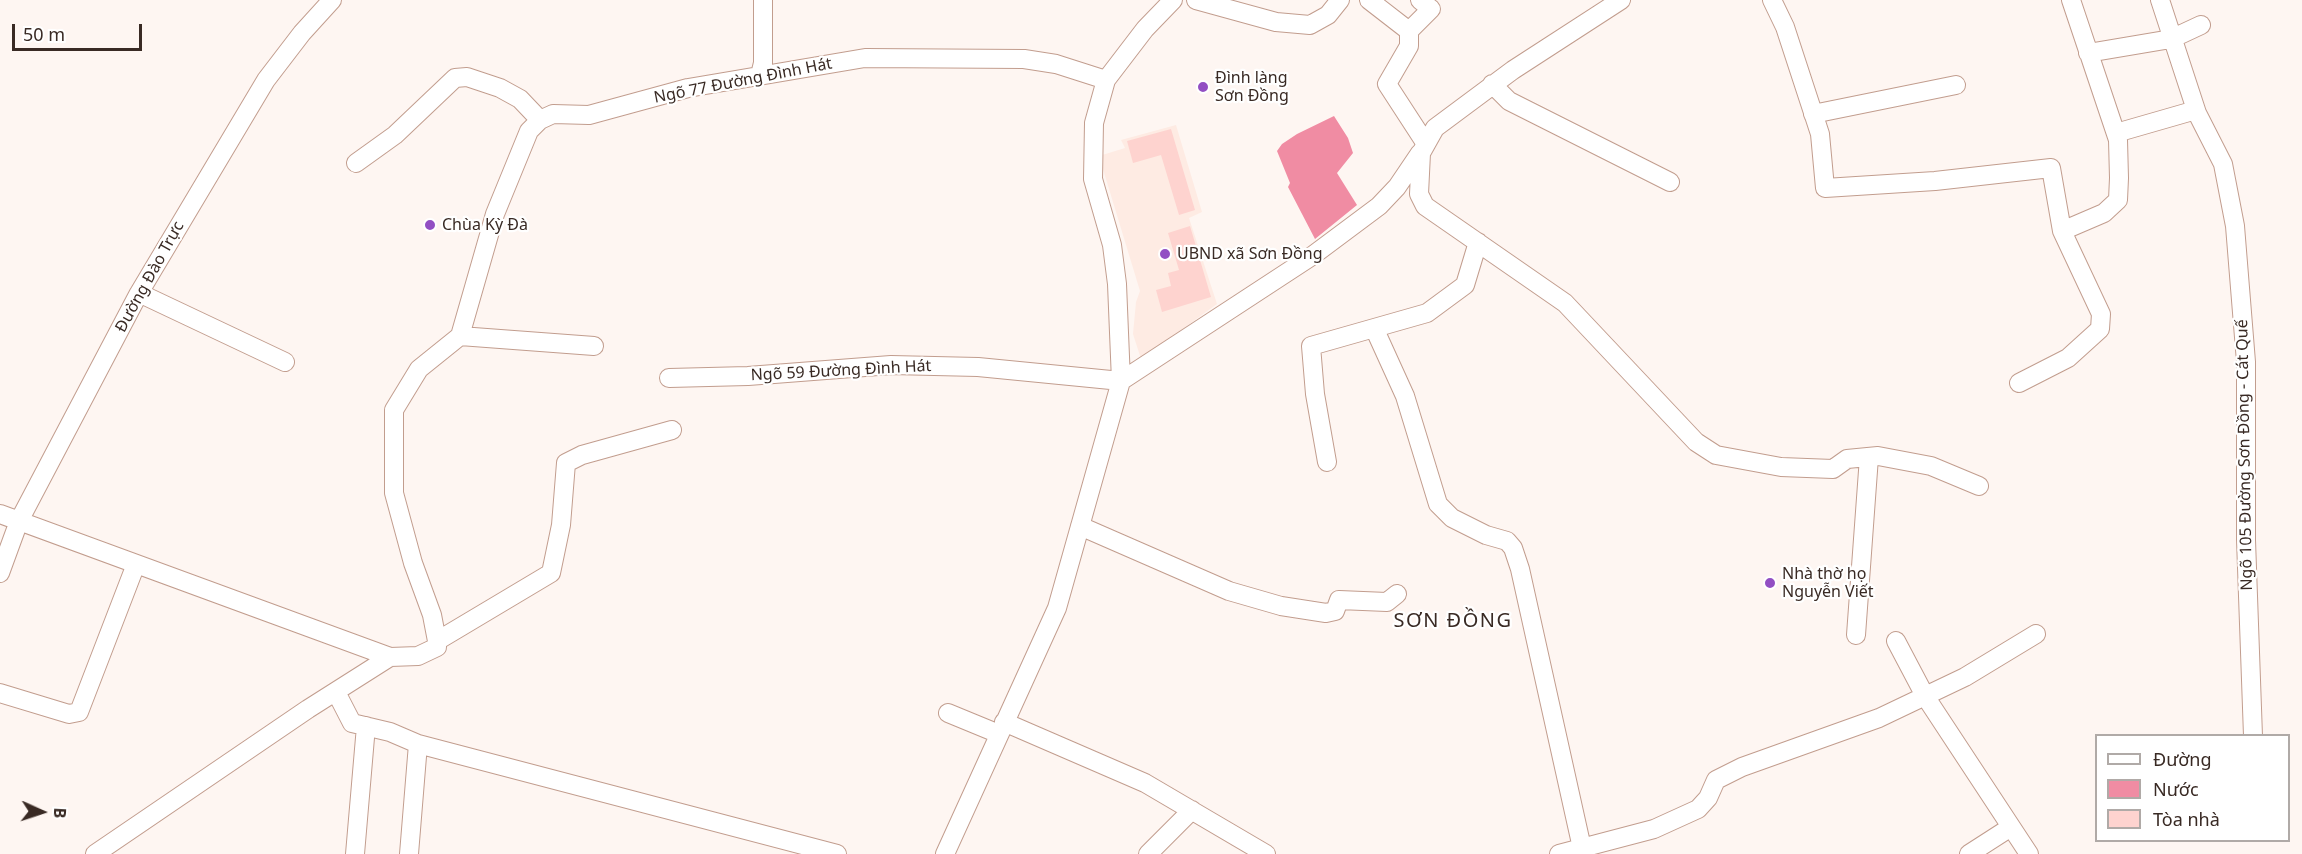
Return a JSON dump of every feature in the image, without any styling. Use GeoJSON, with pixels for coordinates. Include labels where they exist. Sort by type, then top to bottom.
{"type":"FeatureCollection","features":[{"type":"Feature","properties":{"kind":"street","name":"Đường Đào Trực"},"geometry":{"type":"LineString","coordinates":[[0,573],[19,521],[139,293],[266,80],[302,33],[332,0]]}},
{"type":"Feature","properties":{"kind":"street"},"geometry":{"type":"LineString","coordinates":[[760,75],[763,63],[763,0]]}},
{"type":"Feature","properties":{"kind":"street"},"geometry":{"type":"LineString","coordinates":[[945,854],[1057,608],[1121,381],[1118,284],[1112,245],[1094,179],[1092,162],[1094,123],[1106,80],[1145,29],[1173,0]]}},
{"type":"Feature","properties":{"kind":"street"},"geometry":{"type":"LineString","coordinates":[[1196,0],[1276,22],[1310,24],[1328,15],[1340,0]]}},
{"type":"Feature","properties":{"kind":"street"},"geometry":{"type":"LineString","coordinates":[[1369,0],[1409,31]]}},
{"type":"Feature","properties":{"kind":"street"},"geometry":{"type":"LineString","coordinates":[[1420,0],[1431,9],[1409,31],[1409,46],[1387,84],[1423,148],[1419,195],[1425,206],[1565,303],[1695,442],[1716,455],[1780,467],[1833,469],[1847,459],[1869,457],[1931,466],[1979,486]]}},
{"type":"Feature","properties":{"kind":"street"},"geometry":{"type":"LineString","coordinates":[[1121,381],[1312,255],[1379,206],[1397,187],[1435,128],[1492,84],[1621,0]]}},
{"type":"Feature","properties":{"kind":"street"},"geometry":{"type":"LineString","coordinates":[[1772,0],[1785,27],[1820,134],[1825,188],[1935,181],[2051,168],[2062,231],[2101,315],[2100,328],[2068,358],[2019,382]]}},
{"type":"Feature","properties":{"kind":"street"},"geometry":{"type":"LineString","coordinates":[[2062,231],[2104,213],[2118,200],[2118,140],[2071,0]]}},
{"type":"Feature","properties":{"kind":"street","name":"Ngõ 105 Đường Sơn Đồng - Cát Quế"},"geometry":{"type":"LineString","coordinates":[[2160,0],[2196,110],[2223,164],[2239,272],[2246,362],[2246,540],[2253,734]]}},
{"type":"Feature","properties":{"kind":"street"},"geometry":{"type":"LineString","coordinates":[[2088,53],[2171,39],[2201,25]]}},
{"type":"Feature","properties":{"kind":"street","name":"Ngõ 77 Đường Đình Hát"},"geometry":{"type":"LineString","coordinates":[[540,120],[553,114],[589,116],[688,88],[865,58],[905,56],[1024,59],[1056,63],[1106,80]]}},
{"type":"Feature","properties":{"kind":"street"},"geometry":{"type":"LineString","coordinates":[[0,514],[390,657],[417,656],[437,646],[394,493],[392,445],[394,410],[403,391],[419,369],[460,336],[495,214],[529,131],[540,120],[520,99],[500,88],[467,77],[455,78],[395,135],[356,163]]}},
{"type":"Feature","properties":{"kind":"street"},"geometry":{"type":"LineString","coordinates":[[1492,84],[1509,101],[1670,182]]}},
{"type":"Feature","properties":{"kind":"street"},"geometry":{"type":"LineString","coordinates":[[1814,114],[1956,85]]}},
{"type":"Feature","properties":{"kind":"street"},"geometry":{"type":"LineString","coordinates":[[2116,133],[2196,110]]}},
{"type":"Feature","properties":{"kind":"street"},"geometry":{"type":"LineString","coordinates":[[1327,462],[1315,394],[1311,346],[1375,330],[1427,313],[1465,285],[1479,242]]}},
{"type":"Feature","properties":{"kind":"street"},"geometry":{"type":"LineString","coordinates":[[139,293],[285,362]]}},
{"type":"Feature","properties":{"kind":"street"},"geometry":{"type":"LineString","coordinates":[[1375,330],[1406,396],[1438,504],[1452,518],[1486,535],[1507,541],[1513,548],[1520,569],[1582,848]]}},
{"type":"Feature","properties":{"kind":"street"},"geometry":{"type":"LineString","coordinates":[[460,336],[594,346]]}},
{"type":"Feature","properties":{"kind":"street","name":"Ngõ 59 Đường Đình Hát"},"geometry":{"type":"LineString","coordinates":[[669,378],[748,376],[891,365],[978,367],[1121,381]]}},
{"type":"Feature","properties":{"kind":"street"},"geometry":{"type":"LineString","coordinates":[[437,641],[551,573],[561,525],[566,462],[582,455],[672,430]]}},
{"type":"Feature","properties":{"kind":"street"},"geometry":{"type":"LineString","coordinates":[[1856,635],[1869,457]]}},
{"type":"Feature","properties":{"kind":"street"},"geometry":{"type":"LineString","coordinates":[[1080,526],[1229,591],[1281,606],[1326,613],[1335,611],[1339,600],[1387,602],[1397,594]]}},
{"type":"Feature","properties":{"kind":"street"},"geometry":{"type":"LineString","coordinates":[[0,693],[69,714],[79,712],[136,564]]}},
{"type":"Feature","properties":{"kind":"street"},"geometry":{"type":"LineString","coordinates":[[1559,854],[1654,829],[1698,809],[1708,798],[1716,780],[1742,767],[1879,718],[1965,676],[2037,634]]}},
{"type":"Feature","properties":{"kind":"street"},"geometry":{"type":"LineString","coordinates":[[1896,641],[1925,696],[2029,854]]}},
{"type":"Feature","properties":{"kind":"street"},"geometry":{"type":"LineString","coordinates":[[95,854],[390,657]]}},
{"type":"Feature","properties":{"kind":"street"},"geometry":{"type":"LineString","coordinates":[[336,692],[352,723],[390,732],[418,744],[837,854]]}},
{"type":"Feature","properties":{"kind":"street"},"geometry":{"type":"LineString","coordinates":[[948,713],[1001,728],[1145,783],[1266,854]]}},
{"type":"Feature","properties":{"kind":"street"},"geometry":{"type":"LineString","coordinates":[[356,854],[366,726]]}},
{"type":"Feature","properties":{"kind":"street"},"geometry":{"type":"LineString","coordinates":[[409,854],[418,744]]}},
{"type":"Feature","properties":{"kind":"street"},"geometry":{"type":"LineString","coordinates":[[1148,854],[1192,810]]}},
{"type":"Feature","properties":{"kind":"street"},"geometry":{"type":"LineString","coordinates":[[1969,854],[2011,827]]}},
{"type":"Feature","properties":{"kind":"shaded area","name":"UBND xã Sơn Đồng"},"geometry":{"type":"Polygon","coordinates":[[[1176,125],[1202,212],[1189,218],[1217,304],[1141,359],[1133,334],[1136,302],[1140,291],[1099,156],[1125,148],[1121,140],[1176,125]]]}},
{"type":"Feature","properties":{"kind":"water"},"geometry":{"type":"Polygon","coordinates":[[[1334,116],[1348,138],[1353,153],[1337,173],[1357,205],[1315,239],[1288,187],[1290,183],[1277,151],[1282,144],[1297,134],[1334,116]]]}},
{"type":"Feature","properties":{"kind":"building"},"geometry":{"type":"Polygon","coordinates":[[[1171,129],[1195,210],[1179,215],[1161,155],[1133,163],[1127,141],[1171,129]]]}},
{"type":"Feature","properties":{"kind":"building"},"geometry":{"type":"Polygon","coordinates":[[[1190,226],[1211,297],[1162,312],[1156,290],[1171,286],[1168,273],[1179,270],[1168,233],[1190,226]]]}},
{"type":"Feature","properties":{"kind":"place","name":"Đình làng Sơn Đồng"},"geometry":{"type":"Point","coordinates":[1203,87]}},
{"type":"Feature","properties":{"kind":"place","name":"Chùa Kỳ Đà"},"geometry":{"type":"Point","coordinates":[430,225]}},
{"type":"Feature","properties":{"kind":"place","name":"UBND xã Sơn Đồng"},"geometry":{"type":"Point","coordinates":[1165,254]}},
{"type":"Feature","properties":{"kind":"place","name":"Nhà thờ họ Nguyễn Viết"},"geometry":{"type":"Point","coordinates":[1770,583]}},
{"type":"Feature","properties":{"kind":"district","name":"SƠN ĐỒNG"},"geometry":{"type":"Point","coordinates":[1453,621]}}]}
